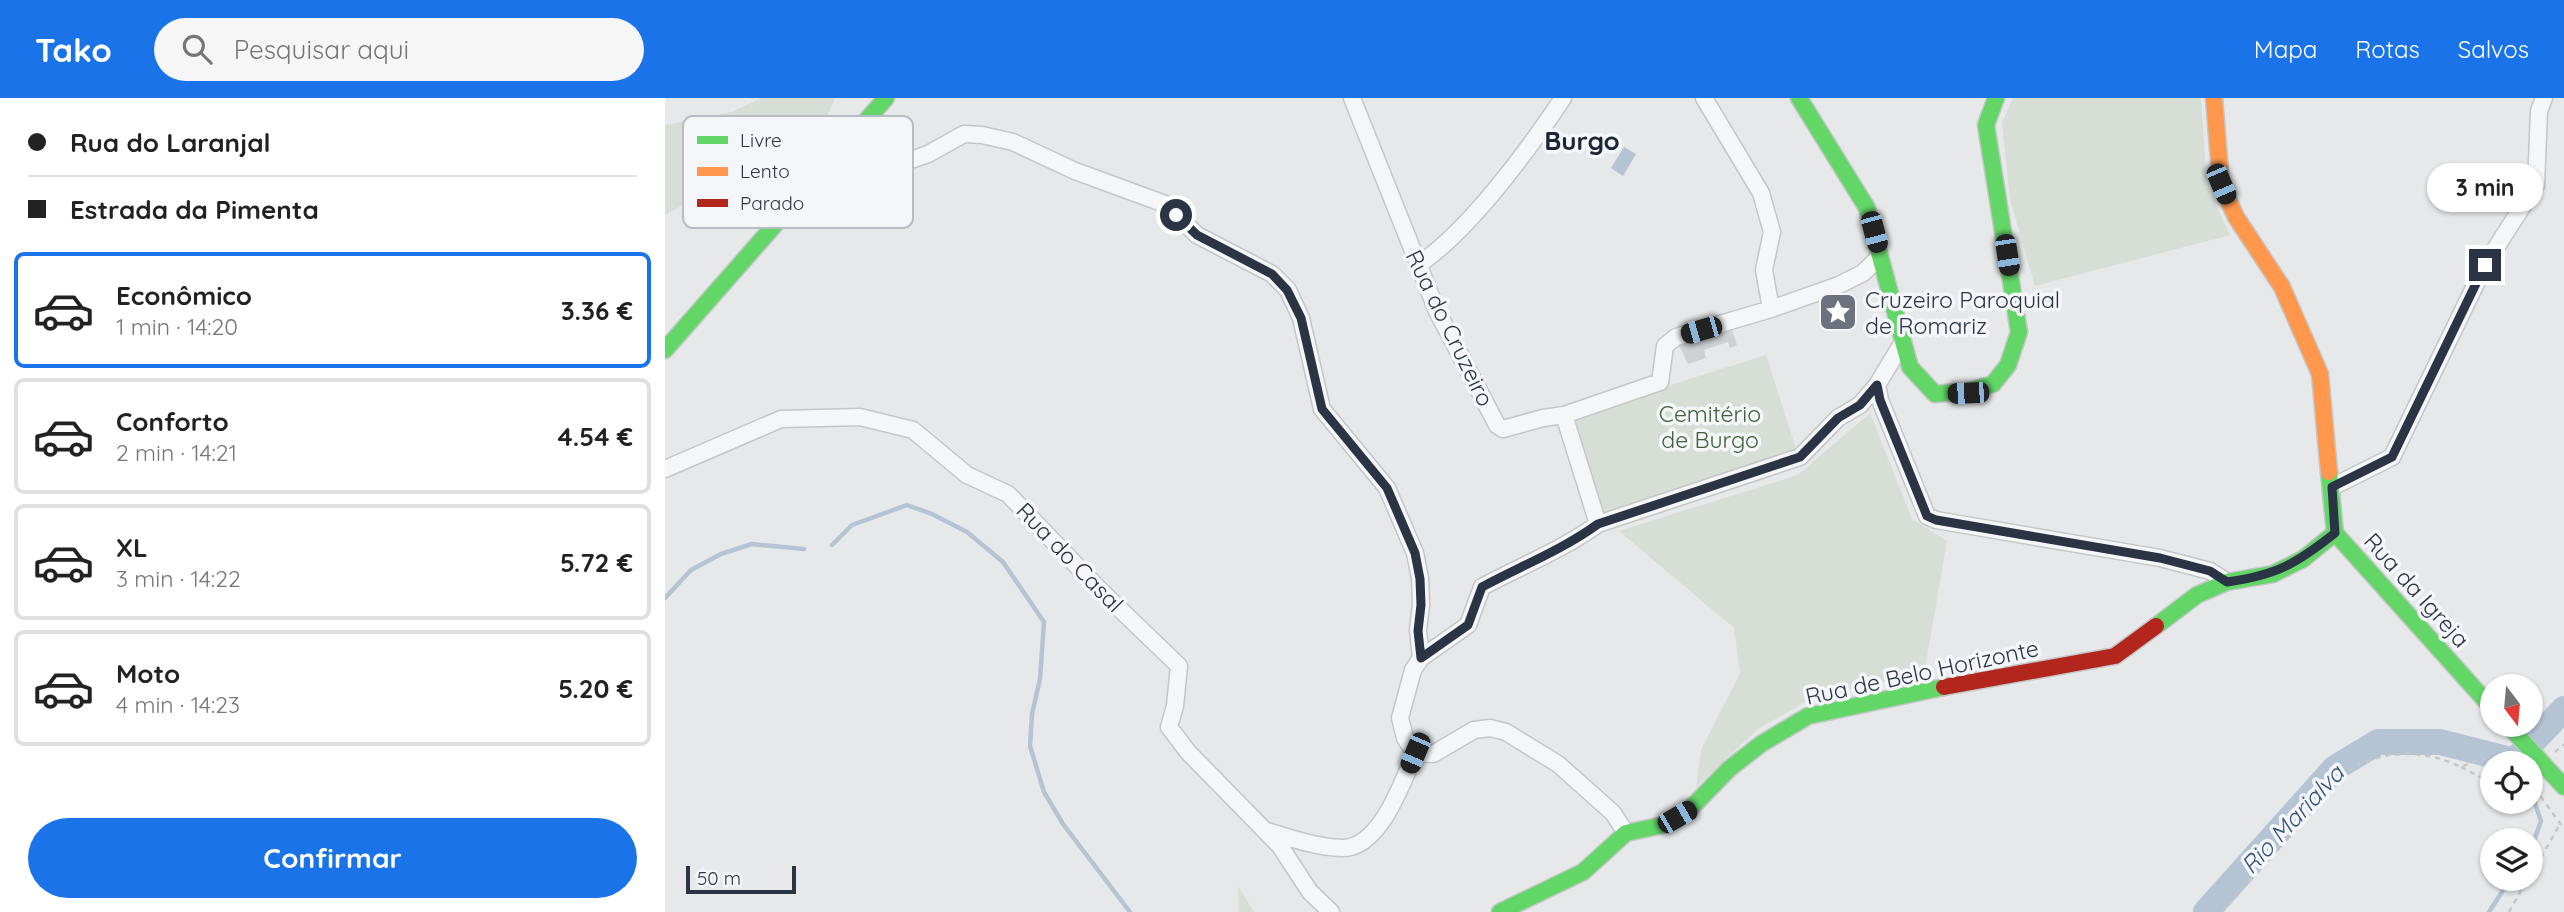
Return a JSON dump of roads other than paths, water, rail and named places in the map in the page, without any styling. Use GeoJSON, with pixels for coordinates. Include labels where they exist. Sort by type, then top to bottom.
{"type":"FeatureCollection","features":[{"type":"Feature","properties":{"kind":"street"},"geometry":{"type":"LineString","coordinates":[[870,116],[885,98]]}},
{"type":"Feature","properties":{"kind":"street","name":"Rua do Cruzeiro"},"geometry":{"type":"LineString","coordinates":[[1352,98],[1437,311],[1497,425],[1503,429],[1564,415]]}},
{"type":"Feature","properties":{"kind":"street"},"geometry":{"type":"LineString","coordinates":[[1418,265],[1433,255],[1495,189],[1563,98]]}},
{"type":"Feature","properties":{"kind":"street"},"geometry":{"type":"LineString","coordinates":[[1705,98],[1761,193],[1772,232],[1764,270],[1771,309]]}},
{"type":"Feature","properties":{"kind":"street"},"geometry":{"type":"LineString","coordinates":[[1800,98],[1867,208],[1910,367],[1935,394],[1968,393],[1996,384],[2013,358],[2019,332],[1986,125],[1996,98]]}},
{"type":"Feature","properties":{"kind":"street","name":"Rua da Igreja"},"geometry":{"type":"LineString","coordinates":[[2214,98],[2221,184],[2236,217],[2282,287],[2321,374],[2335,533],[2480,695]]}},
{"type":"Feature","properties":{"kind":"street"},"geometry":{"type":"LineString","coordinates":[[2332,487],[2392,457],[2485,265],[2536,185],[2539,111],[2544,98]]}},
{"type":"Feature","properties":{"kind":"street"},"geometry":{"type":"LineString","coordinates":[[913,159],[964,134],[1013,142],[1075,171],[1165,204],[1197,235],[1272,274],[1287,290],[1301,318],[1322,409],[1387,488],[1415,553],[1420,579],[1418,631],[1421,658]]}},
{"type":"Feature","properties":{"kind":"street"},"geometry":{"type":"LineString","coordinates":[[665,350],[773,228]]}},
{"type":"Feature","properties":{"kind":"street"},"geometry":{"type":"LineString","coordinates":[[1598,524],[1564,415],[1660,382],[1665,346],[1676,337],[1771,309],[1851,279],[1863,273],[1880,256]]}},
{"type":"Feature","properties":{"kind":"street"},"geometry":{"type":"LineString","coordinates":[[1415,753],[1405,738],[1400,718],[1413,670],[1421,658],[1468,625],[1482,587],[1533,563],[1598,524],[1800,457],[1838,418],[1860,405],[1877,385],[1903,342]]}},
{"type":"Feature","properties":{"kind":"street"},"geometry":{"type":"LineString","coordinates":[[1877,385],[1880,400],[1927,516],[1948,523],[2160,558],[2210,571],[2227,582]]}},
{"type":"Feature","properties":{"kind":"street","name":"Rua do Casal"},"geometry":{"type":"LineString","coordinates":[[665,469],[781,419],[860,417],[913,430],[967,475],[1008,494],[1098,588],[1179,666],[1175,706],[1169,727],[1188,752],[1280,846],[1310,892],[1331,912]]}},
{"type":"Feature","properties":{"kind":"street","name":"Rua de Belo Horizonte"},"geometry":{"type":"LineString","coordinates":[[1626,833],[1663,825],[1690,809],[1729,769],[1761,744],[1808,716],[1931,689],[2115,656],[2197,595],[2227,582],[2273,574],[2302,559],[2335,533]]}},
{"type":"Feature","properties":{"kind":"street"},"geometry":{"type":"LineString","coordinates":[[1415,753],[1433,754],[1474,730],[1490,728],[1506,732],[1558,765],[1613,813],[1626,833],[1583,872],[1500,912]]}},
{"type":"Feature","properties":{"kind":"street"},"geometry":{"type":"LineString","coordinates":[[2517,737],[2564,787]]}},
{"type":"Feature","properties":{"kind":"street"},"geometry":{"type":"LineString","coordinates":[[1265,831],[1343,849],[1359,845],[1369,838],[1387,814],[1415,753]]}},
{"type":"Feature","properties":{"kind":"water"},"geometry":{"type":"Polygon","coordinates":[[[1624,147],[1636,154],[1623,176],[1611,168],[1624,147]]]}},
{"type":"Feature","properties":{"kind":"waterway"},"geometry":{"type":"LineString","coordinates":[[832,545],[852,525],[907,505],[967,532],[1003,562],[1044,622],[1040,679],[1032,714],[1030,746],[1044,792],[1063,824],[1130,912]]}},
{"type":"Feature","properties":{"kind":"waterway"},"geometry":{"type":"LineString","coordinates":[[665,598],[691,570],[721,554],[752,544],[804,549]]}},
{"type":"Feature","properties":{"kind":"waterway","name":"Rio Marialva"},"geometry":{"type":"LineString","coordinates":[[2206,912],[2335,768],[2378,742],[2440,742],[2511,760],[2518,757],[2564,709]]}},
{"type":"Feature","properties":{"kind":"waterway"},"geometry":{"type":"LineString","coordinates":[[2538,828],[2541,821],[2539,814]]}},
{"type":"Feature","properties":{"kind":"waterway"},"geometry":{"type":"LineString","coordinates":[[2489,912],[2503,891]]}},
{"type":"Feature","properties":{"kind":"place","name":"Cruzeiro Paroquial de Romariz"},"geometry":{"type":"Point","coordinates":[1838,312]}},
{"type":"Feature","properties":{"kind":"district","name":"Burgo"},"geometry":{"type":"Point","coordinates":[1582,140]}},
{"type":"Feature","properties":{"kind":"park label","name":"Cemitério de Burgo"},"geometry":{"type":"Point","coordinates":[1710,426]}}]}
